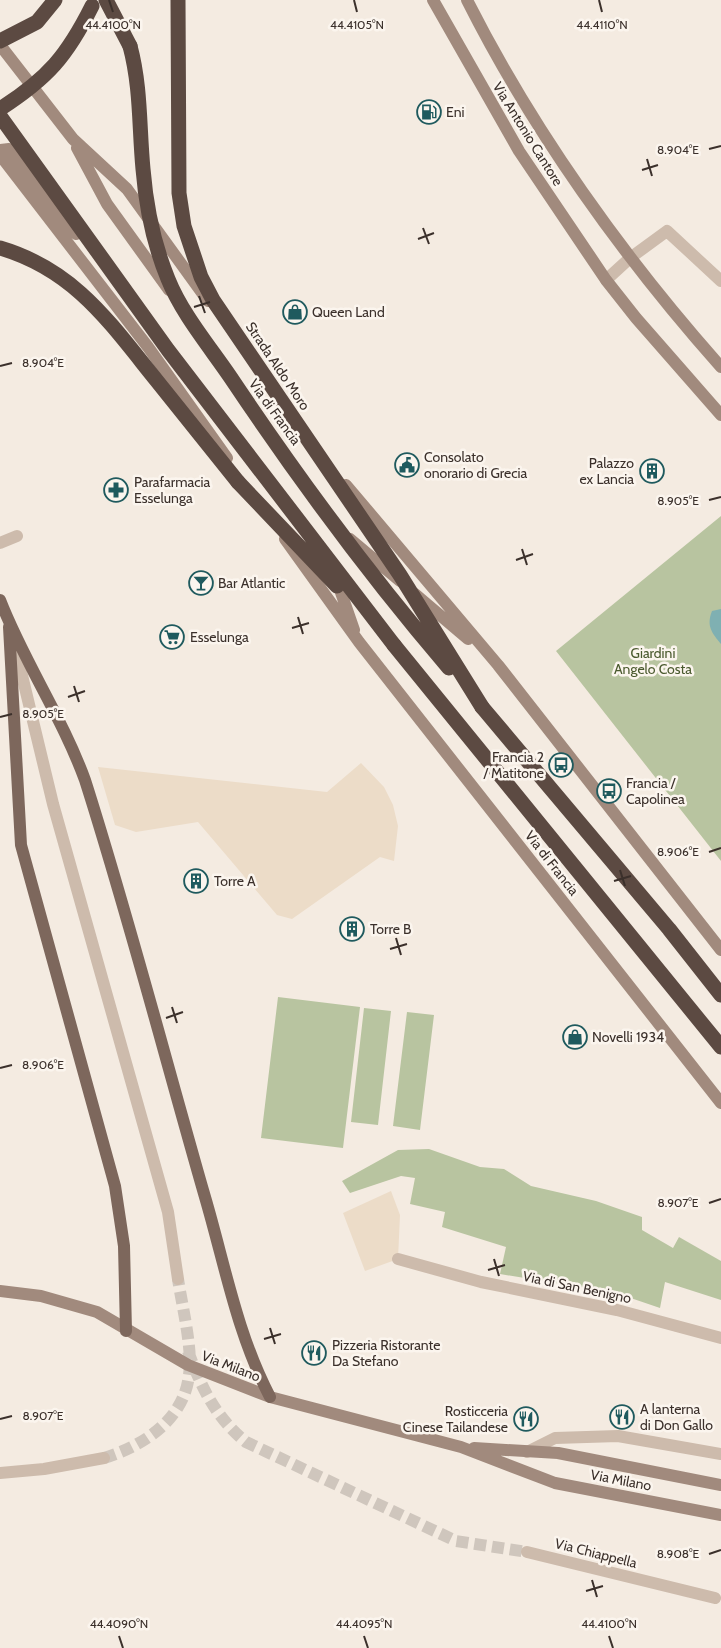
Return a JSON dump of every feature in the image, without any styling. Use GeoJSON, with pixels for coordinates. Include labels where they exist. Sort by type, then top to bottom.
{"type":"FeatureCollection","features":[{"type":"Feature","properties":{"kind":"highway"},"geometry":{"type":"LineString","coordinates":[[0,41],[37,22],[55,0]]}},
{"type":"Feature","properties":{"kind":"highway"},"geometry":{"type":"LineString","coordinates":[[0,109],[46,76],[66,54],[95,0]]}},
{"type":"Feature","properties":{"kind":"highway"},"geometry":{"type":"LineString","coordinates":[[106,0],[130,46],[140,97],[145,192],[155,240],[168,279],[178,299],[250,407],[384,591],[669,929],[721,995]]}},
{"type":"Feature","properties":{"kind":"highway","name":"Strada Aldo Moro"},"geometry":{"type":"LineString","coordinates":[[178,0],[179,193],[184,226],[201,277],[214,300],[400,575],[482,707]]}},
{"type":"Feature","properties":{"kind":"highway"},"geometry":{"type":"LineString","coordinates":[[0,116],[168,350],[394,645],[721,1047]]}},
{"type":"Feature","properties":{"kind":"highway"},"geometry":{"type":"LineString","coordinates":[[0,248],[33,259],[75,288],[101,311],[238,482],[394,645]]}},
{"type":"Feature","properties":{"kind":"main road"},"geometry":{"type":"LineString","coordinates":[[0,600],[9,622],[71,742],[85,780],[213,1224],[241,1330],[255,1368],[270,1397]]}},
{"type":"Feature","properties":{"kind":"main road"},"geometry":{"type":"LineString","coordinates":[[9,622],[21,845],[115,1186],[124,1246],[126,1331]]}},
{"type":"Feature","properties":{"kind":"street","name":"Via Antonio Cantore"},"geometry":{"type":"LineString","coordinates":[[433,0],[520,151],[606,280],[636,318],[721,415]]}},
{"type":"Feature","properties":{"kind":"street","name":"Via Antonio Cantore"},"geometry":{"type":"LineString","coordinates":[[467,0],[556,151],[630,258],[721,367]]}},
{"type":"Feature","properties":{"kind":"street","name":"Via di Francia"},"geometry":{"type":"LineString","coordinates":[[0,45],[73,139],[127,189],[313,448],[498,665],[721,950]]}},
{"type":"Feature","properties":{"kind":"street","name":"Via di Francia"},"geometry":{"type":"LineString","coordinates":[[73,139],[107,204],[344,533],[498,665]]}},
{"type":"Feature","properties":{"kind":"street","name":"Via di Francia"},"geometry":{"type":"LineString","coordinates":[[0,150],[9,149],[327,551],[359,642]]}},
{"type":"Feature","properties":{"kind":"street","name":"Via di Francia"},"geometry":{"type":"LineString","coordinates":[[2,162],[148,347],[359,642],[721,1103]]}},
{"type":"Feature","properties":{"kind":"street"},"geometry":{"type":"LineString","coordinates":[[606,280],[630,258],[667,231],[721,281]]}},
{"type":"Feature","properties":{"kind":"street"},"geometry":{"type":"LineString","coordinates":[[0,543],[17,536]]}},
{"type":"Feature","properties":{"kind":"street"},"geometry":{"type":"LineString","coordinates":[[9,622],[53,804],[168,1212],[178,1279]]}},
{"type":"Feature","properties":{"kind":"street","name":"Via di San Benigno"},"geometry":{"type":"LineString","coordinates":[[398,1259],[481,1282],[617,1310],[721,1338]]}},
{"type":"Feature","properties":{"kind":"street","name":"Via Milano"},"geometry":{"type":"LineString","coordinates":[[0,1291],[41,1296],[97,1312],[126,1331],[188,1365],[270,1397],[461,1447],[554,1483],[721,1515]]}},
{"type":"Feature","properties":{"kind":"street"},"geometry":{"type":"LineString","coordinates":[[527,1452],[555,1438],[618,1436],[721,1454]]}},
{"type":"Feature","properties":{"kind":"street","name":"Via Milano"},"geometry":{"type":"LineString","coordinates":[[461,1447],[558,1453],[721,1485]]}},
{"type":"Feature","properties":{"kind":"street"},"geometry":{"type":"LineString","coordinates":[[0,1473],[44,1470],[104,1458]]}},
{"type":"Feature","properties":{"kind":"street","name":"Via Chiappella"},"geometry":{"type":"LineString","coordinates":[[527,1552],[716,1598]]}},
{"type":"Feature","properties":{"kind":"green space","name":"Giardini Angelo Costa"},"geometry":{"type":"Polygon","coordinates":[[[721,516],[721,861],[556,651],[721,516]]]}},
{"type":"Feature","properties":{"kind":"green space"},"geometry":{"type":"Polygon","coordinates":[[[278,997],[360,1007],[343,1148],[261,1138],[278,997]]]}},
{"type":"Feature","properties":{"kind":"green space"},"geometry":{"type":"Polygon","coordinates":[[[364,1008],[391,1011],[378,1125],[351,1122],[364,1008]]]}},
{"type":"Feature","properties":{"kind":"green space"},"geometry":{"type":"Polygon","coordinates":[[[407,1012],[434,1015],[420,1130],[393,1126],[407,1012]]]}},
{"type":"Feature","properties":{"kind":"green space"},"geometry":{"type":"Polygon","coordinates":[[[429,1149],[480,1167],[504,1169],[531,1186],[596,1201],[642,1217],[642,1230],[673,1248],[679,1237],[721,1261],[721,1300],[665,1282],[660,1308],[616,1293],[500,1274],[506,1247],[442,1227],[445,1212],[410,1204],[415,1178],[401,1176],[350,1193],[342,1181],[398,1150],[429,1149]]]}},
{"type":"Feature","properties":{"kind":"shaded area"},"geometry":{"type":"Polygon","coordinates":[[[361,763],[384,787],[393,805],[398,826],[394,861],[380,857],[292,919],[277,915],[198,822],[136,832],[115,825],[98,767],[327,792],[361,763]]]}},
{"type":"Feature","properties":{"kind":"shaded area"},"geometry":{"type":"Polygon","coordinates":[[[391,1191],[400,1215],[398,1259],[365,1271],[343,1213],[391,1191]]]}},
{"type":"Feature","properties":{"kind":"water"},"geometry":{"type":"Polygon","coordinates":[[[721,609],[721,644],[713,633],[710,625],[710,616],[712,611],[721,609]]]}},
{"type":"Feature","properties":{"kind":"tunnel"},"geometry":{"type":"LineString","coordinates":[[104,1458],[133,1446],[159,1429],[170,1418],[186,1391],[190,1353],[178,1279]]}},
{"type":"Feature","properties":{"kind":"tunnel"},"geometry":{"type":"LineString","coordinates":[[188,1351],[198,1377],[218,1412],[235,1433],[246,1442],[456,1541],[527,1552]]}},
{"type":"Feature","properties":{"kind":"place","name":"Eni"},"geometry":{"type":"Point","coordinates":[429,112]}},
{"type":"Feature","properties":{"kind":"place","name":"Queen Land"},"geometry":{"type":"Point","coordinates":[295,312]}},
{"type":"Feature","properties":{"kind":"place","name":"Consolato onorario di Grecia"},"geometry":{"type":"Point","coordinates":[407,465]}},
{"type":"Feature","properties":{"kind":"place","name":"Palazzo ex Lancia"},"geometry":{"type":"Point","coordinates":[652,471]}},
{"type":"Feature","properties":{"kind":"place","name":"Parafarmacia Esselunga"},"geometry":{"type":"Point","coordinates":[116,490]}},
{"type":"Feature","properties":{"kind":"place","name":"Bar Atlantic"},"geometry":{"type":"Point","coordinates":[201,583]}},
{"type":"Feature","properties":{"kind":"place","name":"Esselunga"},"geometry":{"type":"Point","coordinates":[172,637]}},
{"type":"Feature","properties":{"kind":"place","name":"Francia 2 / Matitone"},"geometry":{"type":"Point","coordinates":[561,765]}},
{"type":"Feature","properties":{"kind":"place","name":"Francia / Capolinea"},"geometry":{"type":"Point","coordinates":[609,791]}},
{"type":"Feature","properties":{"kind":"place","name":"Torre A"},"geometry":{"type":"Point","coordinates":[196,881]}},
{"type":"Feature","properties":{"kind":"place","name":"Torre B"},"geometry":{"type":"Point","coordinates":[352,929]}},
{"type":"Feature","properties":{"kind":"place","name":"Novelli 1934"},"geometry":{"type":"Point","coordinates":[575,1037]}},
{"type":"Feature","properties":{"kind":"place","name":"Pizzeria Ristorante Da Stefano"},"geometry":{"type":"Point","coordinates":[314,1353]}},
{"type":"Feature","properties":{"kind":"place","name":"A lanterna di Don Gallo"},"geometry":{"type":"Point","coordinates":[622,1417]}},
{"type":"Feature","properties":{"kind":"place","name":"Rosticceria Cinese Tailandese"},"geometry":{"type":"Point","coordinates":[526,1419]}}]}
